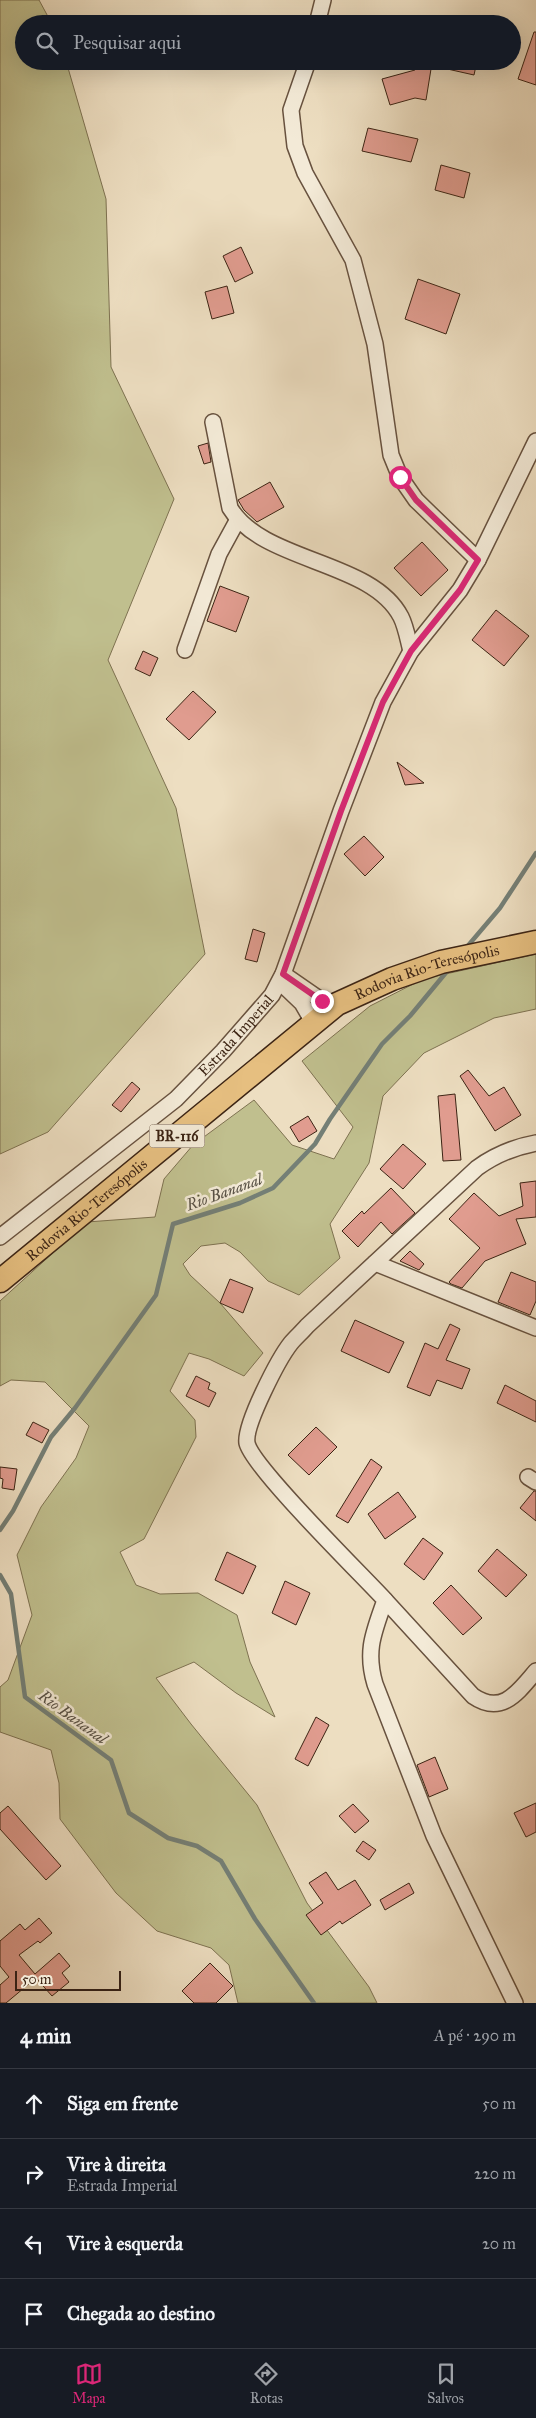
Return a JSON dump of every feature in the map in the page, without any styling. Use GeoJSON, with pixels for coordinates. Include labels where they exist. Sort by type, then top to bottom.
{"type":"FeatureCollection","features":[{"type":"Feature","properties":{"kind":"highway","name":"Rodovia Rio-Teresópolis"},"geometry":{"type":"LineString","coordinates":[[0,1282],[337,1004],[392,979],[441,962],[528,944]]}},
{"type":"Feature","properties":{"kind":"street"},"geometry":{"type":"LineString","coordinates":[[319,15],[323,0]]}},
{"type":"Feature","properties":{"kind":"street"},"geometry":{"type":"LineString","coordinates":[[305,70],[291,110],[296,146],[305,172],[353,260],[375,344],[392,455],[400,477],[416,500],[478,560]]}},
{"type":"Feature","properties":{"kind":"street"},"geometry":{"type":"LineString","coordinates":[[213,422],[230,508],[237,521],[259,536],[364,583],[387,599],[401,617],[411,651]]}},
{"type":"Feature","properties":{"kind":"street","name":"Estrada Imperial"},"geometry":{"type":"LineString","coordinates":[[0,1237],[176,1099],[223,1051],[272,995],[282,978],[383,702],[411,651],[460,590],[478,560],[536,441]]}},
{"type":"Feature","properties":{"kind":"street"},"geometry":{"type":"LineString","coordinates":[[185,650],[219,554],[237,521]]}},
{"type":"Feature","properties":{"kind":"street"},"geometry":{"type":"LineString","coordinates":[[282,978],[322,1001],[337,1004]]}},
{"type":"Feature","properties":{"kind":"street"},"geometry":{"type":"LineString","coordinates":[[282,978],[302,1003],[313,1022]]}},
{"type":"Feature","properties":{"kind":"street"},"geometry":{"type":"LineString","coordinates":[[536,1143],[517,1146],[492,1157],[477,1168],[290,1344],[251,1420],[247,1433],[247,1445],[264,1471],[473,1696],[483,1703],[499,1704],[516,1694],[536,1671]]}},
{"type":"Feature","properties":{"kind":"street"},"geometry":{"type":"LineString","coordinates":[[375,1263],[536,1328]]}},
{"type":"Feature","properties":{"kind":"street"},"geometry":{"type":"LineString","coordinates":[[385,1600],[371,1640],[370,1667],[375,1684],[434,1836],[515,2003]]}},
{"type":"Feature","properties":{"kind":"shaded area"},"geometry":{"type":"Polygon","coordinates":[[[0,0],[39,0],[47,15],[15,15],[15,70],[69,70],[106,199],[111,367],[174,499],[108,660],[176,808],[205,954],[48,1132],[0,1154],[0,0]]]}},
{"type":"Feature","properties":{"kind":"shaded area"},"geometry":{"type":"Polygon","coordinates":[[[536,954],[536,1009],[494,1018],[424,1053],[383,1096],[369,1163],[330,1224],[340,1258],[299,1295],[268,1281],[240,1252],[225,1243],[201,1246],[183,1264],[190,1275],[220,1303],[263,1353],[244,1376],[209,1359],[189,1353],[170,1391],[195,1420],[196,1437],[144,1539],[120,1552],[136,1585],[160,1594],[198,1593],[237,1615],[250,1662],[275,1717],[236,1693],[194,1662],[156,1678],[257,1805],[307,1903],[369,1987],[377,2003],[238,2003],[229,1965],[211,1948],[157,1931],[116,1893],[60,1819],[59,1783],[51,1750],[0,1732],[0,1687],[8,1680],[32,1615],[17,1555],[41,1507],[76,1458],[89,1426],[45,1382],[11,1380],[0,1386],[0,1301],[87,1222],[155,1217],[164,1179],[193,1145],[254,1100],[292,1145],[334,1159],[353,1127],[302,1061],[370,1006],[423,979],[536,954]]]}},
{"type":"Feature","properties":{"kind":"building"},"geometry":{"type":"Polygon","coordinates":[[[534,32],[536,32],[536,85],[518,79],[534,32]]]}},
{"type":"Feature","properties":{"kind":"building"},"geometry":{"type":"Polygon","coordinates":[[[415,70],[431,70],[426,100],[415,98],[390,105],[382,79],[415,70]]]}},
{"type":"Feature","properties":{"kind":"building"},"geometry":{"type":"Polygon","coordinates":[[[452,70],[475,70],[474,75],[452,70]]]}},
{"type":"Feature","properties":{"kind":"building"},"geometry":{"type":"Polygon","coordinates":[[[368,128],[418,139],[411,162],[362,151],[368,128]]]}},
{"type":"Feature","properties":{"kind":"building"},"geometry":{"type":"Polygon","coordinates":[[[441,165],[470,173],[464,198],[435,190],[441,165]]]}},
{"type":"Feature","properties":{"kind":"building"},"geometry":{"type":"Polygon","coordinates":[[[241,247],[253,273],[235,282],[223,256],[241,247]]]}},
{"type":"Feature","properties":{"kind":"building"},"geometry":{"type":"Polygon","coordinates":[[[418,279],[460,294],[446,334],[405,319],[418,279]]]}},
{"type":"Feature","properties":{"kind":"building"},"geometry":{"type":"Polygon","coordinates":[[[227,286],[234,313],[212,319],[205,292],[227,286]]]}},
{"type":"Feature","properties":{"kind":"building"},"geometry":{"type":"Polygon","coordinates":[[[208,443],[211,462],[204,464],[198,446],[208,443]]]}},
{"type":"Feature","properties":{"kind":"building"},"geometry":{"type":"Polygon","coordinates":[[[270,482],[284,507],[257,522],[244,510],[238,500],[270,482]]]}},
{"type":"Feature","properties":{"kind":"building"},"geometry":{"type":"Polygon","coordinates":[[[422,542],[448,570],[421,596],[394,568],[422,542]]]}},
{"type":"Feature","properties":{"kind":"building"},"geometry":{"type":"Polygon","coordinates":[[[220,586],[249,597],[236,632],[207,621],[220,586]]]}},
{"type":"Feature","properties":{"kind":"building"},"geometry":{"type":"Polygon","coordinates":[[[496,610],[529,636],[504,666],[472,640],[496,610]]]}},
{"type":"Feature","properties":{"kind":"building"},"geometry":{"type":"Polygon","coordinates":[[[143,651],[158,658],[150,676],[135,669],[143,651]]]}},
{"type":"Feature","properties":{"kind":"building"},"geometry":{"type":"Polygon","coordinates":[[[193,691],[216,712],[189,740],[166,719],[193,691]]]}},
{"type":"Feature","properties":{"kind":"building"},"geometry":{"type":"Polygon","coordinates":[[[397,762],[424,783],[405,785],[397,762]]]}},
{"type":"Feature","properties":{"kind":"building"},"geometry":{"type":"Polygon","coordinates":[[[364,836],[384,857],[365,876],[344,854],[364,836]]]}},
{"type":"Feature","properties":{"kind":"building"},"geometry":{"type":"Polygon","coordinates":[[[253,929],[265,933],[257,962],[245,959],[253,929]]]}},
{"type":"Feature","properties":{"kind":"building"},"geometry":{"type":"Polygon","coordinates":[[[468,1070],[489,1096],[504,1087],[521,1115],[495,1131],[460,1076],[468,1070]]]}},
{"type":"Feature","properties":{"kind":"building"},"geometry":{"type":"Polygon","coordinates":[[[132,1082],[140,1089],[121,1112],[112,1105],[132,1082]]]}},
{"type":"Feature","properties":{"kind":"building"},"geometry":{"type":"Polygon","coordinates":[[[455,1094],[461,1160],[443,1161],[438,1096],[455,1094]]]}},
{"type":"Feature","properties":{"kind":"building"},"geometry":{"type":"Polygon","coordinates":[[[308,1116],[317,1131],[299,1142],[290,1127],[308,1116]]]}},
{"type":"Feature","properties":{"kind":"building"},"geometry":{"type":"Polygon","coordinates":[[[403,1144],[426,1164],[403,1189],[380,1169],[403,1144]]]}},
{"type":"Feature","properties":{"kind":"building"},"geometry":{"type":"Polygon","coordinates":[[[536,1181],[536,1217],[516,1219],[526,1244],[485,1261],[462,1288],[451,1284],[449,1282],[480,1248],[449,1219],[474,1193],[499,1216],[523,1206],[520,1183],[536,1181]]]}},
{"type":"Feature","properties":{"kind":"building"},"geometry":{"type":"Polygon","coordinates":[[[391,1188],[415,1213],[392,1234],[381,1222],[358,1247],[342,1231],[362,1211],[364,1214],[391,1188]]]}},
{"type":"Feature","properties":{"kind":"building"},"geometry":{"type":"Polygon","coordinates":[[[410,1251],[424,1264],[419,1270],[400,1261],[410,1251]]]}},
{"type":"Feature","properties":{"kind":"building"},"geometry":{"type":"Polygon","coordinates":[[[511,1272],[536,1282],[536,1301],[530,1315],[498,1302],[511,1272]]]}},
{"type":"Feature","properties":{"kind":"building"},"geometry":{"type":"Polygon","coordinates":[[[230,1279],[253,1288],[243,1313],[220,1303],[230,1279]]]}},
{"type":"Feature","properties":{"kind":"building"},"geometry":{"type":"Polygon","coordinates":[[[355,1320],[404,1342],[389,1373],[341,1351],[355,1320]]]}},
{"type":"Feature","properties":{"kind":"building"},"geometry":{"type":"Polygon","coordinates":[[[450,1324],[460,1329],[446,1360],[470,1369],[462,1389],[437,1380],[430,1396],[407,1387],[425,1343],[438,1349],[450,1324]]]}},
{"type":"Feature","properties":{"kind":"building"},"geometry":{"type":"Polygon","coordinates":[[[196,1376],[210,1383],[208,1389],[216,1393],[209,1407],[186,1396],[196,1376]]]}},
{"type":"Feature","properties":{"kind":"building"},"geometry":{"type":"Polygon","coordinates":[[[505,1385],[536,1401],[536,1422],[497,1403],[505,1385]]]}},
{"type":"Feature","properties":{"kind":"building"},"geometry":{"type":"Polygon","coordinates":[[[33,1422],[49,1430],[42,1443],[26,1435],[33,1422]]]}},
{"type":"Feature","properties":{"kind":"building"},"geometry":{"type":"Polygon","coordinates":[[[316,1427],[337,1447],[309,1475],[288,1455],[316,1427]]]}},
{"type":"Feature","properties":{"kind":"building"},"geometry":{"type":"Polygon","coordinates":[[[371,1459],[382,1467],[348,1523],[336,1516],[371,1459]]]}},
{"type":"Feature","properties":{"kind":"building"},"geometry":{"type":"Polygon","coordinates":[[[0,1467],[17,1469],[14,1490],[2,1488],[3,1479],[0,1478],[0,1467]]]}},
{"type":"Feature","properties":{"kind":"building"},"geometry":{"type":"Polygon","coordinates":[[[536,1491],[536,1521],[520,1508],[536,1491]]]}},
{"type":"Feature","properties":{"kind":"building"},"geometry":{"type":"Polygon","coordinates":[[[398,1492],[416,1517],[385,1539],[368,1514],[398,1492]]]}},
{"type":"Feature","properties":{"kind":"building"},"geometry":{"type":"Polygon","coordinates":[[[423,1538],[443,1553],[424,1580],[404,1564],[423,1538]]]}},
{"type":"Feature","properties":{"kind":"building"},"geometry":{"type":"Polygon","coordinates":[[[497,1549],[527,1575],[506,1597],[478,1571],[497,1549]]]}},
{"type":"Feature","properties":{"kind":"building"},"geometry":{"type":"Polygon","coordinates":[[[227,1552],[256,1566],[243,1594],[215,1580],[227,1552]]]}},
{"type":"Feature","properties":{"kind":"building"},"geometry":{"type":"Polygon","coordinates":[[[285,1581],[310,1593],[296,1625],[272,1613],[285,1581]]]}},
{"type":"Feature","properties":{"kind":"building"},"geometry":{"type":"Polygon","coordinates":[[[451,1585],[482,1618],[463,1635],[433,1603],[451,1585]]]}},
{"type":"Feature","properties":{"kind":"building"},"geometry":{"type":"Polygon","coordinates":[[[316,1717],[329,1725],[308,1766],[295,1759],[316,1717]]]}},
{"type":"Feature","properties":{"kind":"building"},"geometry":{"type":"Polygon","coordinates":[[[435,1757],[448,1789],[429,1797],[417,1765],[435,1757]]]}},
{"type":"Feature","properties":{"kind":"building"},"geometry":{"type":"Polygon","coordinates":[[[536,1803],[536,1832],[526,1837],[514,1813],[536,1803]]]}},
{"type":"Feature","properties":{"kind":"building"},"geometry":{"type":"Polygon","coordinates":[[[353,1804],[369,1821],[355,1833],[339,1816],[353,1804]]]}},
{"type":"Feature","properties":{"kind":"building"},"geometry":{"type":"Polygon","coordinates":[[[8,1806],[61,1866],[46,1880],[0,1829],[0,1813],[8,1806]]]}},
{"type":"Feature","properties":{"kind":"building"},"geometry":{"type":"Polygon","coordinates":[[[363,1841],[376,1850],[369,1860],[356,1851],[363,1841]]]}},
{"type":"Feature","properties":{"kind":"building"},"geometry":{"type":"Polygon","coordinates":[[[326,1872],[338,1890],[355,1880],[371,1905],[342,1924],[340,1921],[321,1935],[306,1915],[323,1903],[309,1883],[326,1872]]]}},
{"type":"Feature","properties":{"kind":"building"},"geometry":{"type":"Polygon","coordinates":[[[409,1883],[414,1893],[385,1910],[380,1900],[409,1883]]]}},
{"type":"Feature","properties":{"kind":"building"},"geometry":{"type":"Polygon","coordinates":[[[39,1918],[52,1933],[40,1943],[38,1941],[19,1955],[35,1974],[59,1953],[70,1966],[62,1973],[69,1982],[52,1996],[36,1978],[6,2003],[0,2003],[0,1985],[9,1977],[0,1966],[0,1941],[20,1924],[25,1930],[39,1918]]]}},
{"type":"Feature","properties":{"kind":"building"},"geometry":{"type":"Polygon","coordinates":[[[210,1963],[233,1986],[216,2003],[194,2003],[182,1991],[210,1963]]]}},
{"type":"Feature","properties":{"kind":"waterway","name":"Rio Bananal"},"geometry":{"type":"LineString","coordinates":[[466,948],[500,908],[536,853]]}},
{"type":"Feature","properties":{"kind":"waterway","name":"Rio Bananal"},"geometry":{"type":"LineString","coordinates":[[0,1530],[13,1511],[51,1437],[75,1408],[156,1295],[173,1224],[240,1203],[273,1188],[315,1144],[382,1044],[410,1016],[449,969]]}},
{"type":"Feature","properties":{"kind":"waterway","name":"Rio Bananal"},"geometry":{"type":"LineString","coordinates":[[0,1575],[11,1594],[25,1697],[111,1760],[129,1813],[168,1838],[197,1846],[221,1861],[255,1919],[314,2003]]}},
{"type":"Feature","properties":{"kind":"route"},"geometry":{"type":"LineString","coordinates":[[322,1001],[283,974],[341,811],[383,702],[411,651],[460,590],[478,560],[416,500],[400,477]]}}]}
